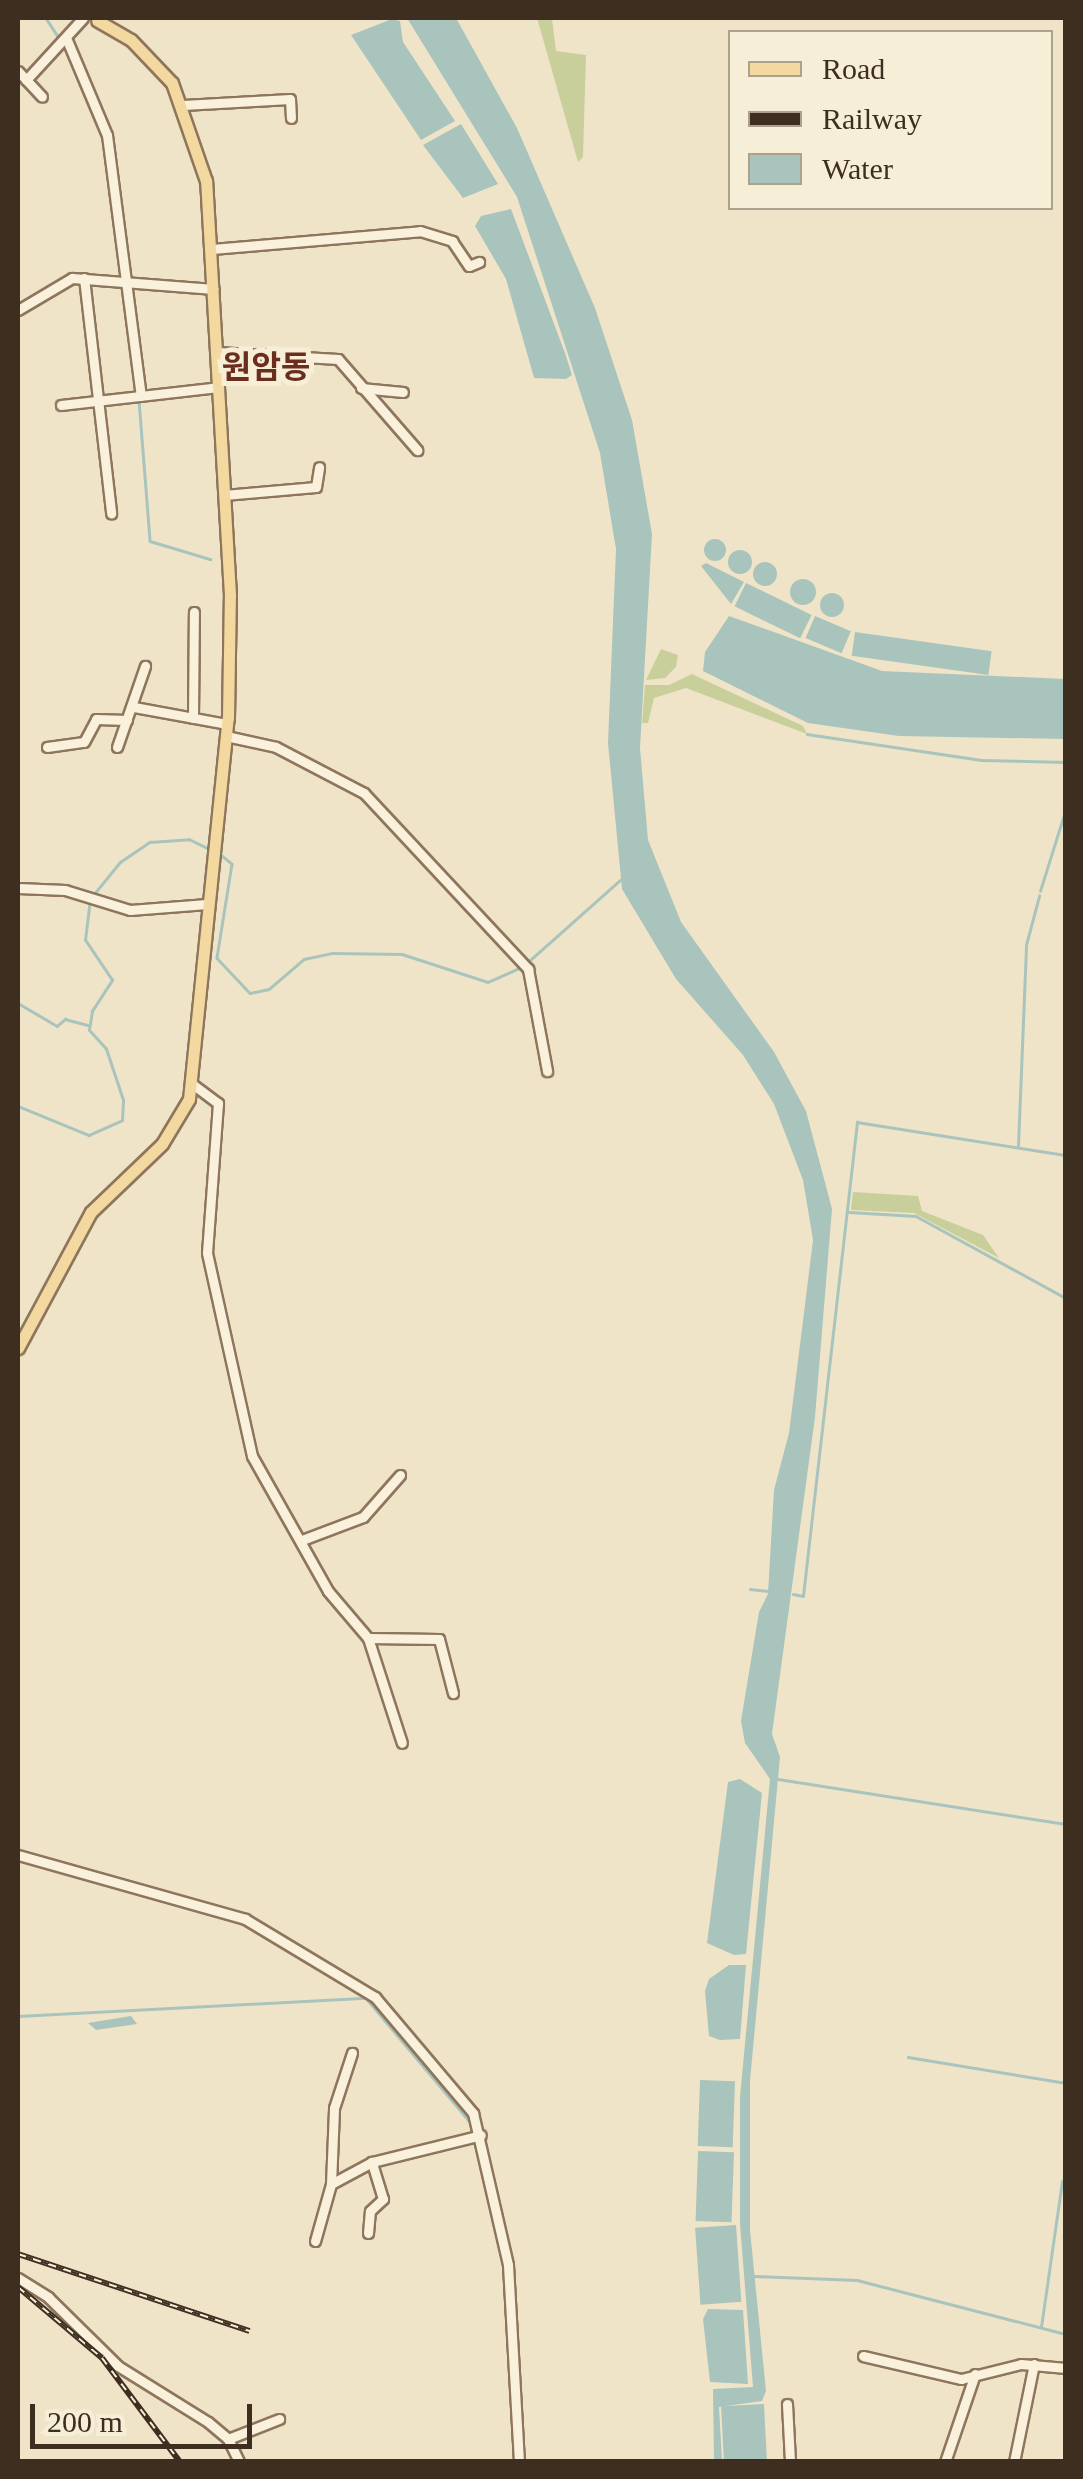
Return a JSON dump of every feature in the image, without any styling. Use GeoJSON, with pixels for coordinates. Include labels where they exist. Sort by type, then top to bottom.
{"type":"FeatureCollection","features":[{"type":"Feature","properties":{"kind":"main road"},"geometry":{"type":"LineString","coordinates":[[18,1348],[91,1212],[162,1144],[192,1082],[227,730],[224,496],[212,249],[200,151],[182,105],[153,59],[91,18]]}},
{"type":"Feature","properties":{"kind":"street"},"geometry":{"type":"LineString","coordinates":[[26,80],[91,18]]}},
{"type":"Feature","properties":{"kind":"street"},"geometry":{"type":"LineString","coordinates":[[68,40],[106,136],[129,282],[141,396]]}},
{"type":"Feature","properties":{"kind":"street"},"geometry":{"type":"LineString","coordinates":[[18,71],[42,98]]}},
{"type":"Feature","properties":{"kind":"street"},"geometry":{"type":"LineString","coordinates":[[182,105],[290,99],[291,118]]}},
{"type":"Feature","properties":{"kind":"street"},"geometry":{"type":"LineString","coordinates":[[212,249],[420,230],[452,241],[469,266],[480,262]]}},
{"type":"Feature","properties":{"kind":"street"},"geometry":{"type":"LineString","coordinates":[[18,310],[72,278],[214,289]]}},
{"type":"Feature","properties":{"kind":"street"},"geometry":{"type":"LineString","coordinates":[[84,278],[111,514]]}},
{"type":"Feature","properties":{"kind":"street"},"geometry":{"type":"LineString","coordinates":[[217,352],[330,357],[346,364],[361,388],[418,450]]}},
{"type":"Feature","properties":{"kind":"street"},"geometry":{"type":"LineString","coordinates":[[61,405],[218,386]]}},
{"type":"Feature","properties":{"kind":"street"},"geometry":{"type":"LineString","coordinates":[[361,388],[403,392]]}},
{"type":"Feature","properties":{"kind":"street"},"geometry":{"type":"LineString","coordinates":[[224,496],[316,487],[319,467]]}},
{"type":"Feature","properties":{"kind":"street"},"geometry":{"type":"LineString","coordinates":[[193,718],[194,612]]}},
{"type":"Feature","properties":{"kind":"street"},"geometry":{"type":"LineString","coordinates":[[117,747],[145,666]]}},
{"type":"Feature","properties":{"kind":"street"},"geometry":{"type":"LineString","coordinates":[[134,707],[193,718],[276,746],[364,793],[528,969],[547,1072]]}},
{"type":"Feature","properties":{"kind":"street"},"geometry":{"type":"LineString","coordinates":[[48,747],[84,742],[96,720],[127,720]]}},
{"type":"Feature","properties":{"kind":"street"},"geometry":{"type":"LineString","coordinates":[[18,888],[65,890],[130,910],[208,904]]}},
{"type":"Feature","properties":{"kind":"street"},"geometry":{"type":"LineString","coordinates":[[192,1082],[218,1103],[207,1253],[229,1368],[252,1456],[328,1591],[368,1638],[402,1743]]}},
{"type":"Feature","properties":{"kind":"street"},"geometry":{"type":"LineString","coordinates":[[302,1540],[363,1516],[400,1475]]}},
{"type":"Feature","properties":{"kind":"street"},"geometry":{"type":"LineString","coordinates":[[368,1638],[439,1639],[453,1692]]}},
{"type":"Feature","properties":{"kind":"street"},"geometry":{"type":"LineString","coordinates":[[18,1854],[246,1919],[375,1997],[473,2113],[508,2265],[519,2462]]}},
{"type":"Feature","properties":{"kind":"street"},"geometry":{"type":"LineString","coordinates":[[315,2241],[331,2184],[334,2108],[352,2053]]}},
{"type":"Feature","properties":{"kind":"street"},"geometry":{"type":"LineString","coordinates":[[331,2184],[372,2162],[481,2135]]}},
{"type":"Feature","properties":{"kind":"street"},"geometry":{"type":"LineString","coordinates":[[368,2233],[370,2210],[382,2199],[372,2162]]}},
{"type":"Feature","properties":{"kind":"street"},"geometry":{"type":"LineString","coordinates":[[18,2278],[48,2297],[118,2366],[228,2440],[240,2462]]}},
{"type":"Feature","properties":{"kind":"street"},"geometry":{"type":"LineString","coordinates":[[863,2356],[903,2370],[961,2379],[1034,2364],[1066,2368]]}},
{"type":"Feature","properties":{"kind":"street"},"geometry":{"type":"LineString","coordinates":[[1014,2462],[1034,2364]]}},
{"type":"Feature","properties":{"kind":"street"},"geometry":{"type":"LineString","coordinates":[[945,2462],[975,2374]]}},
{"type":"Feature","properties":{"kind":"street"},"geometry":{"type":"LineString","coordinates":[[787,2404],[790,2462]]}},
{"type":"Feature","properties":{"kind":"street"},"geometry":{"type":"LineString","coordinates":[[228,2440],[279,2420]]}},
{"type":"Feature","properties":{"kind":"green space"},"geometry":{"type":"Polygon","coordinates":[[[537,18],[552,18],[556,51],[586,55],[583,157],[578,162],[537,18]]]}},
{"type":"Feature","properties":{"kind":"green space"},"geometry":{"type":"Polygon","coordinates":[[[661,649],[678,655],[676,667],[665,678],[646,680],[661,649]]]}},
{"type":"Feature","properties":{"kind":"green space"},"geometry":{"type":"Polygon","coordinates":[[[692,674],[803,726],[807,734],[686,688],[654,698],[648,723],[642,723],[645,685],[669,685],[692,674]]]}},
{"type":"Feature","properties":{"kind":"green space"},"geometry":{"type":"Polygon","coordinates":[[[853,1192],[918,1196],[922,1211],[983,1235],[999,1258],[914,1213],[851,1210],[853,1192]]]}},
{"type":"Feature","properties":{"kind":"water"},"geometry":{"type":"Polygon","coordinates":[[[407,18],[456,18],[517,128],[595,308],[632,420],[652,534],[640,748],[648,840],[681,922],[774,1052],[806,1111],[832,1209],[815,1417],[772,1734],[780,1757],[750,2081],[750,2230],[766,2391],[762,2401],[719,2407],[722,2461],[714,2461],[713,2389],[753,2387],[740,2224],[740,2097],[770,1779],[745,1743],[741,1721],[759,1612],[768,1594],[774,1490],[789,1433],[813,1240],[803,1180],[774,1104],[743,1055],[676,979],[622,889],[608,743],[616,549],[600,453],[517,197],[407,18]]]}},
{"type":"Feature","properties":{"kind":"water"},"geometry":{"type":"Polygon","coordinates":[[[392,19],[400,21],[403,42],[455,121],[421,140],[351,35],[392,19]]]}},
{"type":"Feature","properties":{"kind":"water"},"geometry":{"type":"Polygon","coordinates":[[[461,124],[498,184],[463,198],[423,145],[461,124]]]}},
{"type":"Feature","properties":{"kind":"water"},"geometry":{"type":"Polygon","coordinates":[[[511,209],[565,353],[572,375],[566,379],[534,378],[506,279],[475,226],[481,216],[511,209]]]}},
{"type":"Feature","properties":{"kind":"water"},"geometry":{"type":"Polygon","coordinates":[[[711,539],[719,539],[726,550],[719,561],[711,561],[704,554],[704,546],[711,539]]]}},
{"type":"Feature","properties":{"kind":"water"},"geometry":{"type":"Polygon","coordinates":[[[740,550],[752,562],[740,574],[728,562],[740,550]]]}},
{"type":"Feature","properties":{"kind":"water"},"geometry":{"type":"Polygon","coordinates":[[[765,562],[777,574],[765,586],[753,574],[765,562]]]}},
{"type":"Feature","properties":{"kind":"water"},"geometry":{"type":"Polygon","coordinates":[[[706,563],[744,582],[731,604],[701,566],[706,563]]]}},
{"type":"Feature","properties":{"kind":"water"},"geometry":{"type":"Polygon","coordinates":[[[803,579],[812,583],[816,592],[812,601],[803,605],[794,601],[790,592],[794,583],[803,579]]]}},
{"type":"Feature","properties":{"kind":"water"},"geometry":{"type":"Polygon","coordinates":[[[746,583],[812,615],[800,638],[735,606],[746,583]]]}},
{"type":"Feature","properties":{"kind":"water"},"geometry":{"type":"Polygon","coordinates":[[[832,593],[844,605],[832,617],[820,605],[832,593]]]}},
{"type":"Feature","properties":{"kind":"water"},"geometry":{"type":"Polygon","coordinates":[[[729,616],[882,671],[1065,679],[1065,739],[899,736],[808,723],[703,671],[705,652],[729,616]]]}},
{"type":"Feature","properties":{"kind":"water"},"geometry":{"type":"Polygon","coordinates":[[[815,616],[851,631],[842,653],[806,638],[815,616]]]}},
{"type":"Feature","properties":{"kind":"water"},"geometry":{"type":"Polygon","coordinates":[[[855,632],[992,651],[988,675],[852,656],[855,632]]]}},
{"type":"Feature","properties":{"kind":"water"},"geometry":{"type":"Polygon","coordinates":[[[740,1779],[762,1793],[746,1954],[734,1955],[707,1943],[728,1782],[740,1779]]]}},
{"type":"Feature","properties":{"kind":"water"},"geometry":{"type":"Polygon","coordinates":[[[729,1965],[746,1965],[740,2039],[720,2040],[709,2036],[705,1991],[709,1979],[729,1965]]]}},
{"type":"Feature","properties":{"kind":"water"},"geometry":{"type":"Polygon","coordinates":[[[131,2016],[137,2024],[96,2030],[88,2023],[131,2016]]]}},
{"type":"Feature","properties":{"kind":"water"},"geometry":{"type":"Polygon","coordinates":[[[700,2080],[735,2081],[733,2147],[698,2146],[700,2080]]]}},
{"type":"Feature","properties":{"kind":"water"},"geometry":{"type":"Polygon","coordinates":[[[698,2151],[734,2152],[732,2222],[696,2221],[698,2151]]]}},
{"type":"Feature","properties":{"kind":"water"},"geometry":{"type":"Polygon","coordinates":[[[736,2225],[741,2302],[700,2305],[695,2228],[736,2225]]]}},
{"type":"Feature","properties":{"kind":"water"},"geometry":{"type":"Polygon","coordinates":[[[708,2309],[743,2310],[748,2384],[710,2382],[703,2319],[708,2309]]]}},
{"type":"Feature","properties":{"kind":"water"},"geometry":{"type":"Polygon","coordinates":[[[764,2404],[767,2461],[724,2462],[721,2406],[764,2404]]]}},
{"type":"Feature","properties":{"kind":"waterway"},"geometry":{"type":"LineString","coordinates":[[46,18],[66,49]]}},
{"type":"Feature","properties":{"kind":"waterway"},"geometry":{"type":"LineString","coordinates":[[139,400],[150,541],[210,559]]}},
{"type":"Feature","properties":{"kind":"waterway"},"geometry":{"type":"LineString","coordinates":[[807,734],[981,760],[1066,762]]}},
{"type":"Feature","properties":{"kind":"waterway"},"geometry":{"type":"LineString","coordinates":[[1040,891],[1066,808]]}},
{"type":"Feature","properties":{"kind":"waterway"},"geometry":{"type":"LineString","coordinates":[[94,894],[120,862],[150,842],[189,839],[212,850]]}},
{"type":"Feature","properties":{"kind":"waterway"},"geometry":{"type":"LineString","coordinates":[[219,853],[232,864],[217,958],[250,993],[269,989],[304,959],[333,953],[402,954],[488,982],[521,967]]}},
{"type":"Feature","properties":{"kind":"waterway"},"geometry":{"type":"LineString","coordinates":[[528,962],[620,880]]}},
{"type":"Feature","properties":{"kind":"waterway"},"geometry":{"type":"LineString","coordinates":[[1018,1146],[1026,945],[1039,896]]}},
{"type":"Feature","properties":{"kind":"waterway"},"geometry":{"type":"LineString","coordinates":[[18,1106],[89,1135],[122,1120],[123,1100],[106,1049],[89,1030],[92,1011],[112,980],[85,940],[90,901]]}},
{"type":"Feature","properties":{"kind":"waterway"},"geometry":{"type":"LineString","coordinates":[[18,1003],[57,1026],[65,1019],[87,1025]]}},
{"type":"Feature","properties":{"kind":"waterway"},"geometry":{"type":"LineString","coordinates":[[793,1594],[803,1596],[857,1122],[1066,1155]]}},
{"type":"Feature","properties":{"kind":"waterway"},"geometry":{"type":"LineString","coordinates":[[849,1212],[916,1216],[1066,1298]]}},
{"type":"Feature","properties":{"kind":"waterway"},"geometry":{"type":"LineString","coordinates":[[750,1589],[770,1591]]}},
{"type":"Feature","properties":{"kind":"waterway"},"geometry":{"type":"LineString","coordinates":[[778,1779],[1066,1824]]}},
{"type":"Feature","properties":{"kind":"waterway"},"geometry":{"type":"LineString","coordinates":[[18,2016],[366,1998],[471,2123]]}},
{"type":"Feature","properties":{"kind":"waterway"},"geometry":{"type":"LineString","coordinates":[[908,2057],[1066,2083]]}},
{"type":"Feature","properties":{"kind":"waterway"},"geometry":{"type":"LineString","coordinates":[[1041,2327],[1062,2182]]}},
{"type":"Feature","properties":{"kind":"waterway"},"geometry":{"type":"LineString","coordinates":[[754,2276],[857,2280],[1066,2334]]}},
{"type":"Feature","properties":{"kind":"railway"},"geometry":{"type":"LineString","coordinates":[[18,2254],[250,2331]]}},
{"type":"Feature","properties":{"kind":"railway"},"geometry":{"type":"LineString","coordinates":[[18,2287],[102,2358],[180,2462]]}},
{"type":"Feature","properties":{"kind":"district","name":"원암동"},"geometry":{"type":"Point","coordinates":[266,367]}}]}
